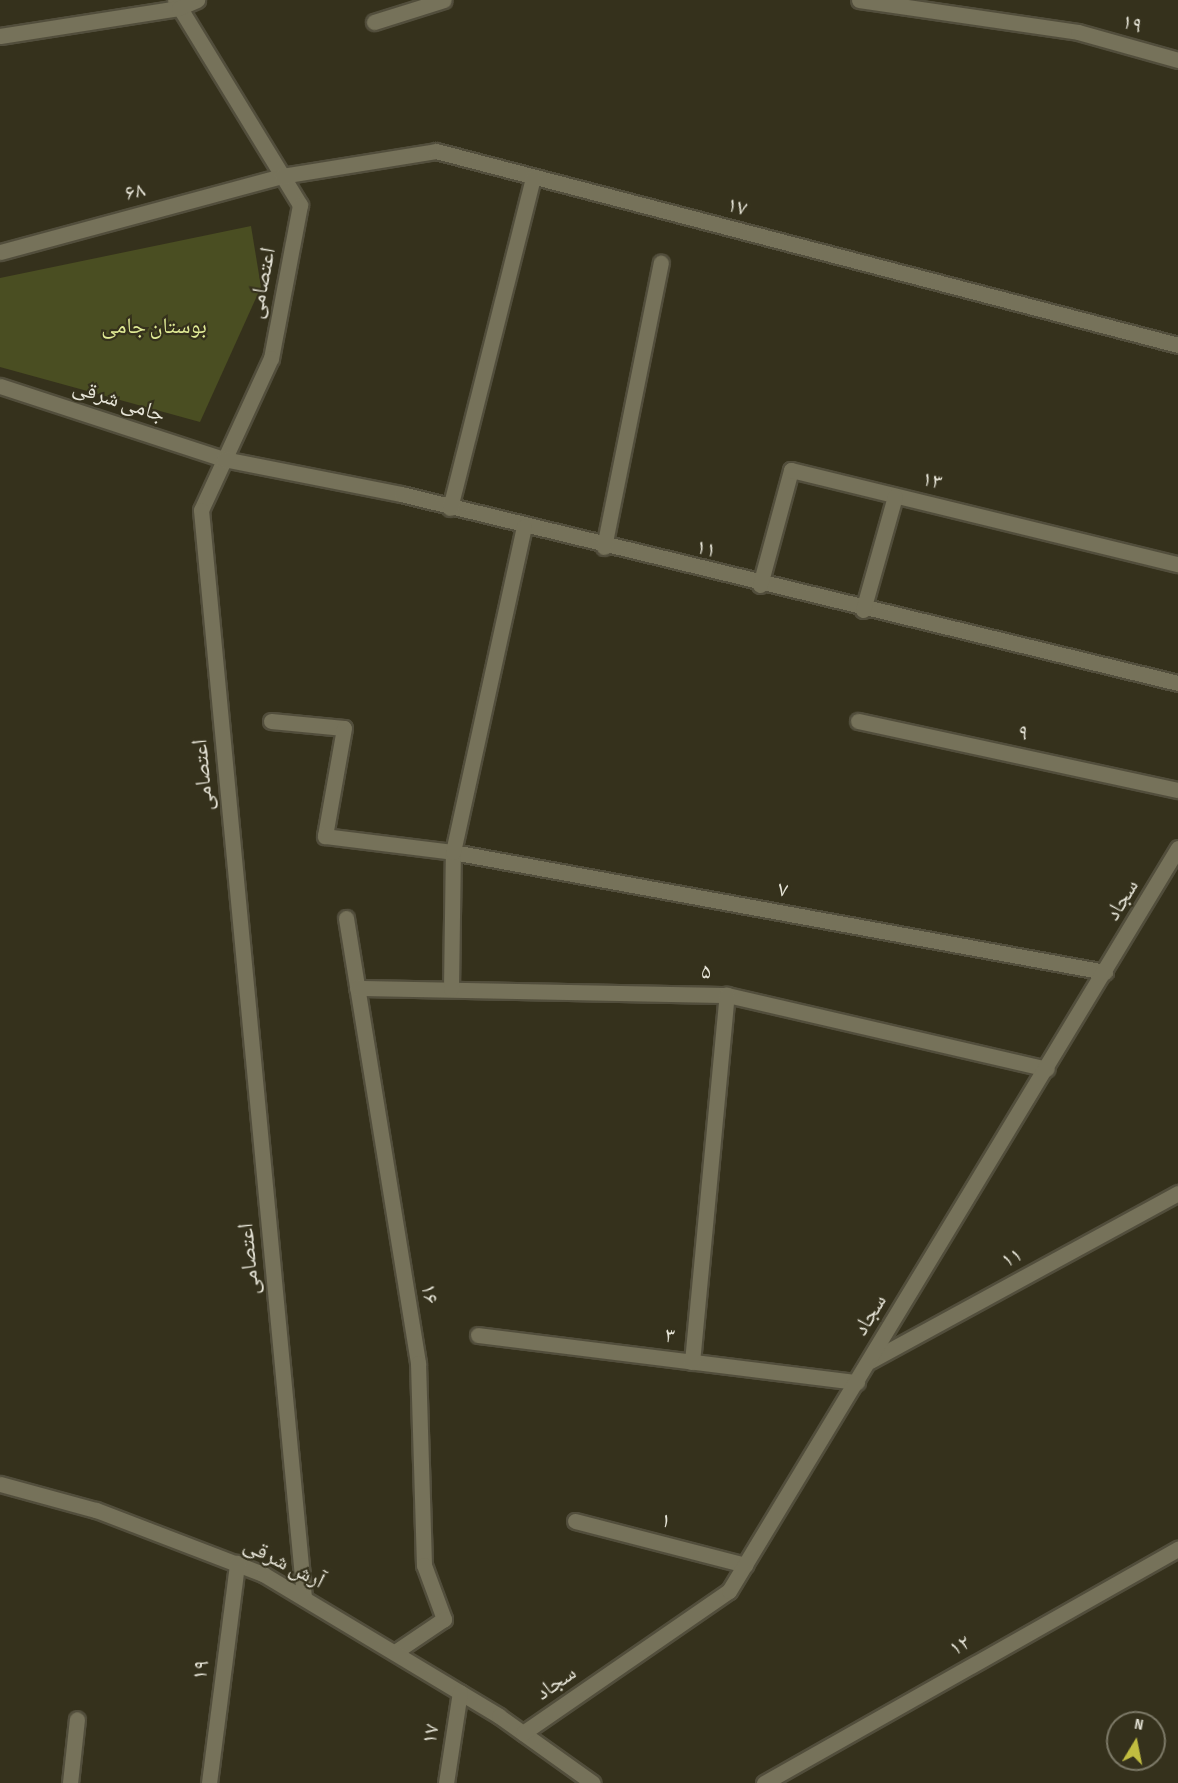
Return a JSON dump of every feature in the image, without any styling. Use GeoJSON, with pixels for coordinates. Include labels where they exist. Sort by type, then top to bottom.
{"type":"FeatureCollection","features":[{"type":"Feature","properties":{"kind":"street"},"geometry":{"type":"LineString","coordinates":[[0,36],[197,0]]}},
{"type":"Feature","properties":{"kind":"street"},"geometry":{"type":"LineString","coordinates":[[374,22],[444,0]]}},
{"type":"Feature","properties":{"kind":"street","name":"۱۹"},"geometry":{"type":"LineString","coordinates":[[859,0],[1078,32],[1178,60]]}},
{"type":"Feature","properties":{"kind":"street","name":"اعتصامی"},"geometry":{"type":"LineString","coordinates":[[177,4],[300,205],[271,358],[201,510],[304,1598]]}},
{"type":"Feature","properties":{"kind":"street","name":"۱۷"},"geometry":{"type":"LineString","coordinates":[[282,176],[436,151],[1178,345]]}},
{"type":"Feature","properties":{"kind":"street","name":"۶۸"},"geometry":{"type":"LineString","coordinates":[[0,252],[282,176]]}},
{"type":"Feature","properties":{"kind":"street"},"geometry":{"type":"LineString","coordinates":[[450,508],[533,177]]}},
{"type":"Feature","properties":{"kind":"street"},"geometry":{"type":"LineString","coordinates":[[604,547],[661,263]]}},
{"type":"Feature","properties":{"kind":"street","name":"جامی شرقی"},"geometry":{"type":"LineString","coordinates":[[0,386],[224,459]]}},
{"type":"Feature","properties":{"kind":"street","name":"۱۱"},"geometry":{"type":"LineString","coordinates":[[224,459],[450,508],[863,610],[1178,683]]}},
{"type":"Feature","properties":{"kind":"street","name":"۱۳"},"geometry":{"type":"LineString","coordinates":[[760,585],[791,470],[1178,564]]}},
{"type":"Feature","properties":{"kind":"street"},"geometry":{"type":"LineString","coordinates":[[863,610],[896,496]]}},
{"type":"Feature","properties":{"kind":"street"},"geometry":{"type":"LineString","coordinates":[[451,989],[453,852],[524,527]]}},
{"type":"Feature","properties":{"kind":"street","name":"۷"},"geometry":{"type":"LineString","coordinates":[[271,721],[344,728],[325,836],[453,852],[1105,972]]}},
{"type":"Feature","properties":{"kind":"street","name":"۹"},"geometry":{"type":"LineString","coordinates":[[858,721],[1178,790]]}},
{"type":"Feature","properties":{"kind":"street","name":"سجاد"},"geometry":{"type":"LineString","coordinates":[[523,1733],[729,1591],[1047,1069],[1178,848]]}},
{"type":"Feature","properties":{"kind":"street","name":"۱۶"},"geometry":{"type":"LineString","coordinates":[[346,918],[418,1363],[424,1565],[444,1619],[395,1652]]}},
{"type":"Feature","properties":{"kind":"street","name":"۵"},"geometry":{"type":"LineString","coordinates":[[357,988],[727,995],[1047,1069]]}},
{"type":"Feature","properties":{"kind":"street"},"geometry":{"type":"LineString","coordinates":[[692,1362],[727,995]]}},
{"type":"Feature","properties":{"kind":"street","name":"۱۱"},"geometry":{"type":"LineString","coordinates":[[868,1362],[1178,1193]]}},
{"type":"Feature","properties":{"kind":"street","name":"۳"},"geometry":{"type":"LineString","coordinates":[[478,1335],[857,1382]]}},
{"type":"Feature","properties":{"kind":"street","name":"آرش شرقی"},"geometry":{"type":"LineString","coordinates":[[0,1484],[96,1510],[237,1563],[304,1598],[460,1692],[593,1783]]}},
{"type":"Feature","properties":{"kind":"street","name":"۱"},"geometry":{"type":"LineString","coordinates":[[575,1521],[745,1565]]}},
{"type":"Feature","properties":{"kind":"street","name":"۱۲"},"geometry":{"type":"LineString","coordinates":[[764,1783],[1178,1549]]}},
{"type":"Feature","properties":{"kind":"street","name":"۱۹"},"geometry":{"type":"LineString","coordinates":[[209,1783],[237,1563]]}},
{"type":"Feature","properties":{"kind":"street","name":"۱۷"},"geometry":{"type":"LineString","coordinates":[[446,1783],[460,1692]]}},
{"type":"Feature","properties":{"kind":"street"},"geometry":{"type":"LineString","coordinates":[[70,1783],[77,1719]]}},
{"type":"Feature","properties":{"kind":"green space","name":"بوستان جامی"},"geometry":{"type":"Polygon","coordinates":[[[251,226],[261,287],[200,422],[0,367],[0,278],[251,226]]]}}]}
